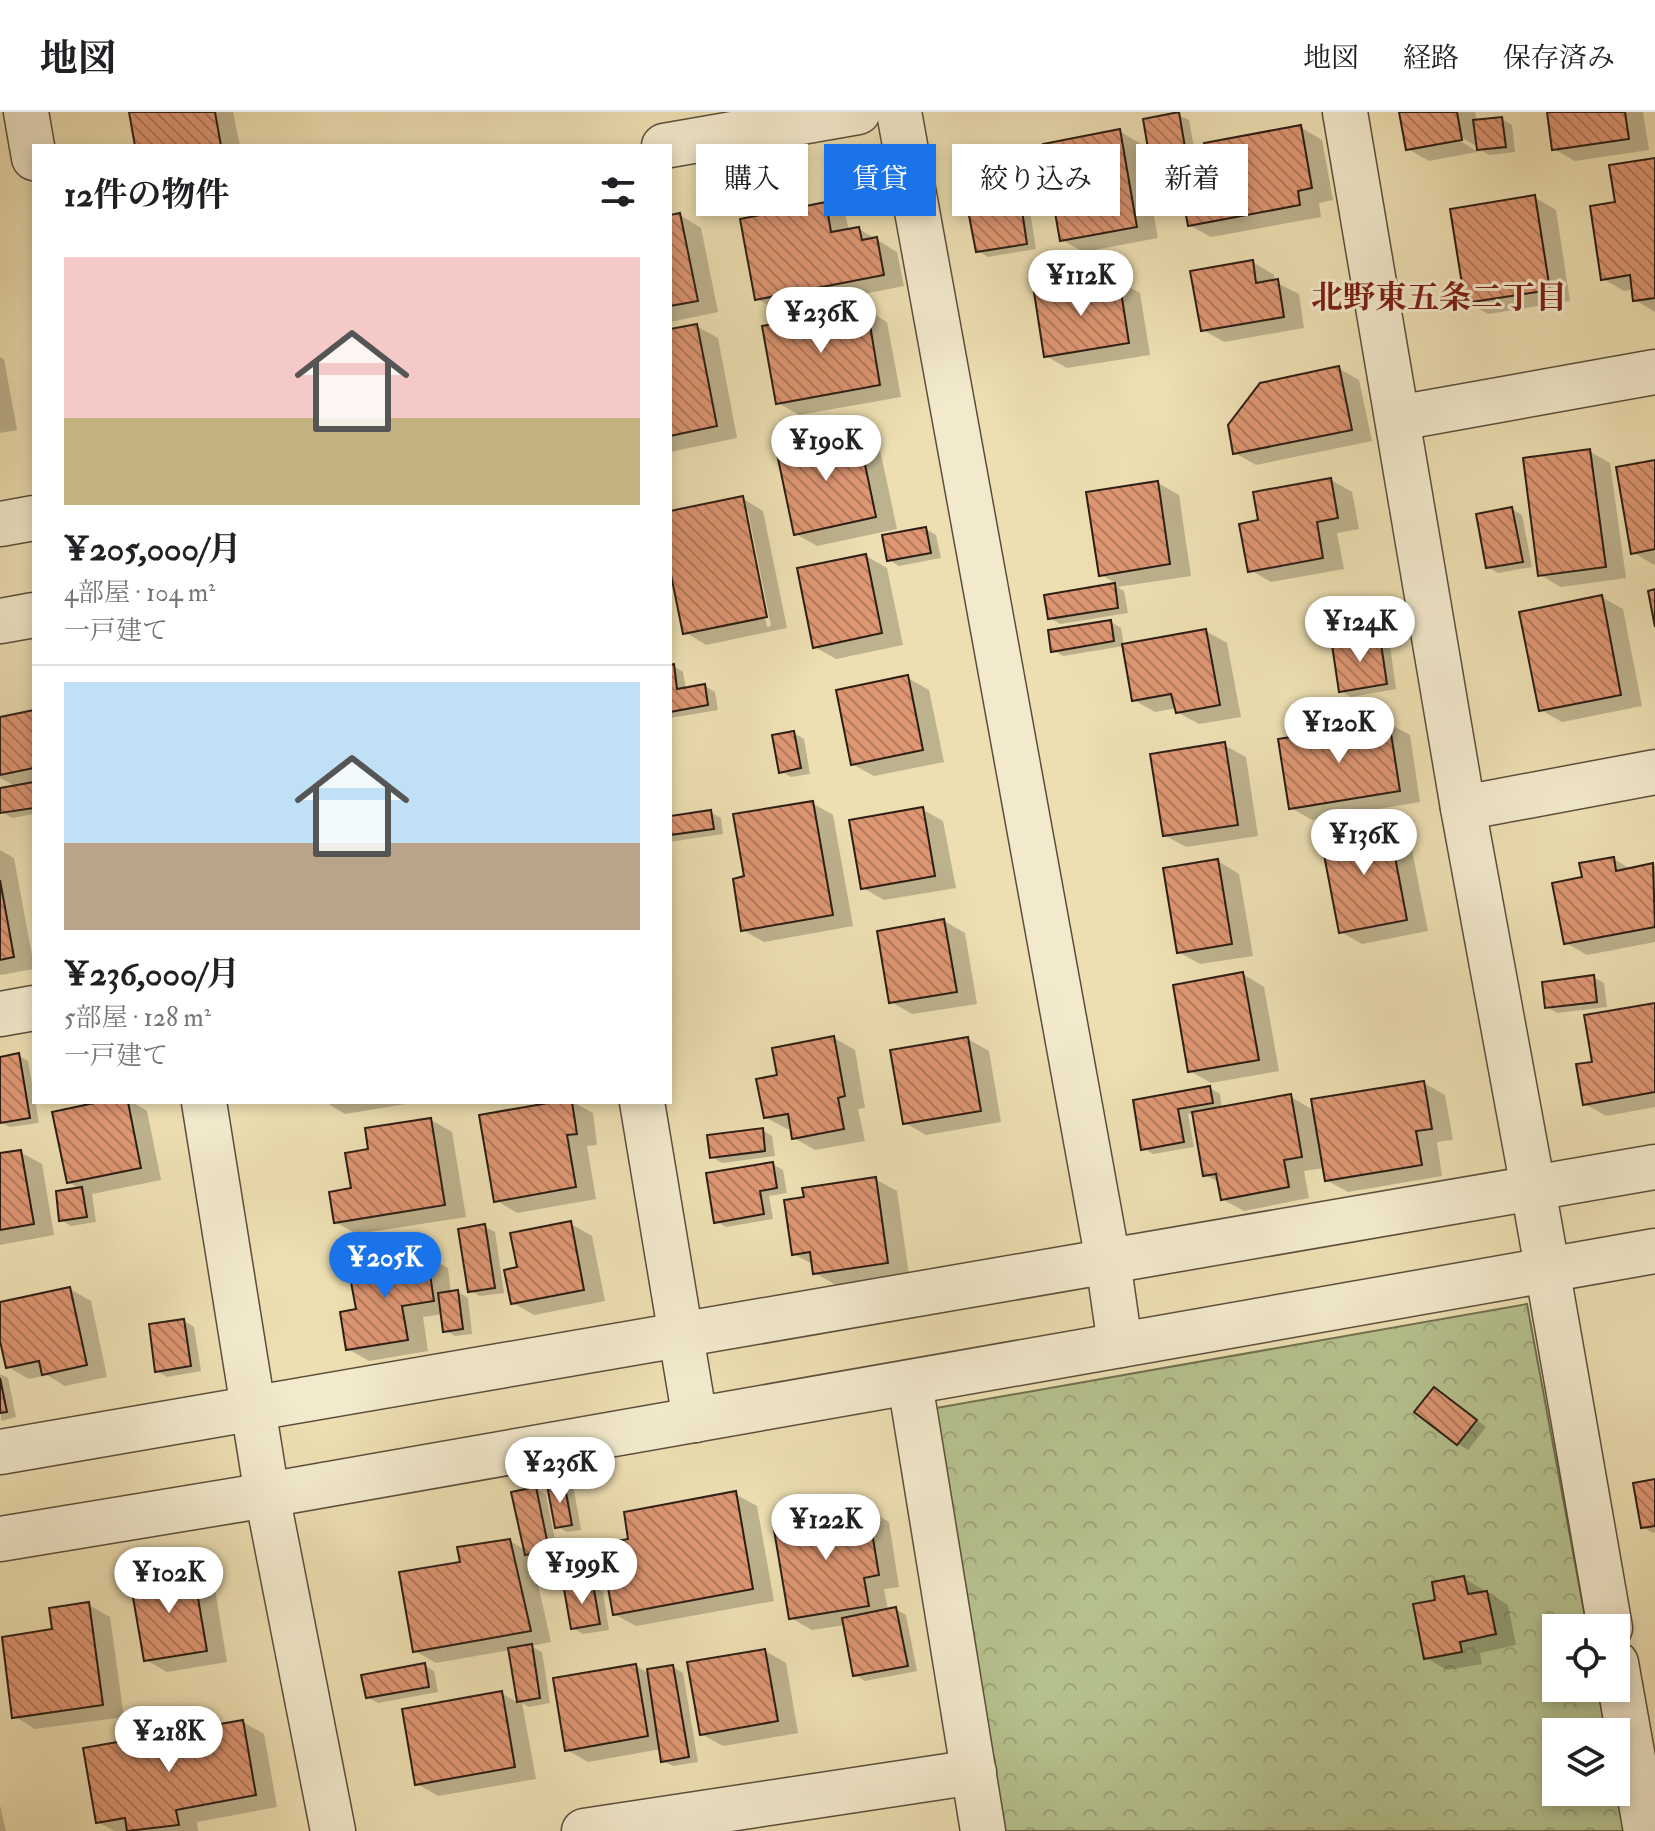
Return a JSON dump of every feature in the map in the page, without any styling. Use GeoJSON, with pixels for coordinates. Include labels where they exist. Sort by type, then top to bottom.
{"type":"FeatureCollection","features":[{"type":"Feature","properties":{"kind":"street"},"geometry":{"type":"LineString","coordinates":[[26,112],[32,146]]}},
{"type":"Feature","properties":{"kind":"street"},"geometry":{"type":"LineString","coordinates":[[672,145],[858,112]]}},
{"type":"Feature","properties":{"kind":"street"},"geometry":{"type":"LineString","coordinates":[[899,112],[1108,1261],[1120,1345]]}},
{"type":"Feature","properties":{"kind":"street"},"geometry":{"type":"LineString","coordinates":[[1345,112],[1463,808],[1607,1614]]}},
{"type":"Feature","properties":{"kind":"street"},"geometry":{"type":"LineString","coordinates":[[0,173],[32,167]]}},
{"type":"Feature","properties":{"kind":"street"},"geometry":{"type":"LineString","coordinates":[[1398,418],[1655,372]]}},
{"type":"Feature","properties":{"kind":"street"},"geometry":{"type":"LineString","coordinates":[[0,524],[32,518]]}},
{"type":"Feature","properties":{"kind":"street"},"geometry":{"type":"LineString","coordinates":[[0,621],[32,615]]}},
{"type":"Feature","properties":{"kind":"street"},"geometry":{"type":"LineString","coordinates":[[1463,808],[1655,772]]}},
{"type":"Feature","properties":{"kind":"street"},"geometry":{"type":"LineString","coordinates":[[0,1014],[32,1008]]}},
{"type":"Feature","properties":{"kind":"street"},"geometry":{"type":"LineString","coordinates":[[204,1104],[267,1495],[333,1831]]}},
{"type":"Feature","properties":{"kind":"street"},"geometry":{"type":"LineString","coordinates":[[642,1104],[695,1420]]}},
{"type":"Feature","properties":{"kind":"street"},"geometry":{"type":"LineString","coordinates":[[0,1452],[1655,1167]]}},
{"type":"Feature","properties":{"kind":"street"},"geometry":{"type":"LineString","coordinates":[[0,1539],[267,1495],[1655,1251]]}},
{"type":"Feature","properties":{"kind":"street"},"geometry":{"type":"LineString","coordinates":[[910,1383],[983,1831]]}},
{"type":"Feature","properties":{"kind":"street"},"geometry":{"type":"LineString","coordinates":[[1623,1702],[1646,1831]]}},
{"type":"Feature","properties":{"kind":"street"},"geometry":{"type":"LineString","coordinates":[[584,1831],[974,1772]]}},
{"type":"Feature","properties":{"kind":"green space"},"geometry":{"type":"Polygon","coordinates":[[[1527,1304],[1584,1614],[1542,1614],[1542,1702],[1601,1702],[1603,1718],[1542,1718],[1542,1806],[1620,1806],[1625,1831],[1005,1831],[936,1408],[1527,1304]]]}},
{"type":"Feature","properties":{"kind":"building"},"geometry":{"type":"Polygon","coordinates":[[[129,112],[215,112],[221,144],[135,144],[129,112]]]}},
{"type":"Feature","properties":{"kind":"building"},"geometry":{"type":"Polygon","coordinates":[[[1179,112],[1184,144],[1147,144],[1143,119],[1179,112]]]}},
{"type":"Feature","properties":{"kind":"building"},"geometry":{"type":"Polygon","coordinates":[[[1399,112],[1457,112],[1462,140],[1406,150],[1399,112]]]}},
{"type":"Feature","properties":{"kind":"building"},"geometry":{"type":"Polygon","coordinates":[[[1547,112],[1625,112],[1629,139],[1552,150],[1547,112]]]}},
{"type":"Feature","properties":{"kind":"building"},"geometry":{"type":"Polygon","coordinates":[[[1502,117],[1506,147],[1477,150],[1473,120],[1502,117]]]}},
{"type":"Feature","properties":{"kind":"building"},"geometry":{"type":"Polygon","coordinates":[[[1301,125],[1312,188],[1298,191],[1300,205],[1248,215],[1248,144],[1204,143],[1301,125]]]}},
{"type":"Feature","properties":{"kind":"building"},"geometry":{"type":"Polygon","coordinates":[[[1120,129],[1137,227],[1060,241],[1056,216],[1120,216],[1120,144],[1043,144],[1120,129]]]}},
{"type":"Feature","properties":{"kind":"building"},"geometry":{"type":"Polygon","coordinates":[[[1655,158],[1655,298],[1633,301],[1630,275],[1601,280],[1590,206],[1615,202],[1609,165],[1655,158]]]}},
{"type":"Feature","properties":{"kind":"building"},"geometry":{"type":"Polygon","coordinates":[[[1535,195],[1550,290],[1465,303],[1450,209],[1535,195]]]}},
{"type":"Feature","properties":{"kind":"building"},"geometry":{"type":"Polygon","coordinates":[[[824,202],[824,216],[828,216],[831,232],[859,227],[862,240],[877,237],[884,275],[755,300],[740,219],[808,216],[808,206],[824,202]]]}},
{"type":"Feature","properties":{"kind":"building"},"geometry":{"type":"Polygon","coordinates":[[[680,213],[698,301],[672,306],[672,215],[680,213]]]}},
{"type":"Feature","properties":{"kind":"building"},"geometry":{"type":"Polygon","coordinates":[[[969,216],[1023,216],[1027,244],[976,252],[969,216]]]}},
{"type":"Feature","properties":{"kind":"building"},"geometry":{"type":"Polygon","coordinates":[[[1186,216],[1241,216],[1188,226],[1186,216]]]}},
{"type":"Feature","properties":{"kind":"building"},"geometry":{"type":"Polygon","coordinates":[[[1253,260],[1256,283],[1278,279],[1284,317],[1201,331],[1190,271],[1253,260]]]}},
{"type":"Feature","properties":{"kind":"building"},"geometry":{"type":"Polygon","coordinates":[[[1119,279],[1129,343],[1044,357],[1034,292],[1119,279]]]}},
{"type":"Feature","properties":{"kind":"building"},"geometry":{"type":"Polygon","coordinates":[[[867,307],[880,385],[776,404],[762,326],[867,307]]]}},
{"type":"Feature","properties":{"kind":"building"},"geometry":{"type":"Polygon","coordinates":[[[697,324],[717,426],[672,436],[672,329],[697,324]]]}},
{"type":"Feature","properties":{"kind":"building"},"geometry":{"type":"Polygon","coordinates":[[[1339,366],[1352,430],[1233,454],[1228,425],[1260,383],[1339,366]]]}},
{"type":"Feature","properties":{"kind":"building"},"geometry":{"type":"Polygon","coordinates":[[[858,431],[876,517],[794,535],[776,449],[858,431]]]}},
{"type":"Feature","properties":{"kind":"building"},"geometry":{"type":"Polygon","coordinates":[[[1590,449],[1606,567],[1538,576],[1523,458],[1590,449]]]}},
{"type":"Feature","properties":{"kind":"building"},"geometry":{"type":"Polygon","coordinates":[[[1655,460],[1655,549],[1631,554],[1616,467],[1655,460]]]}},
{"type":"Feature","properties":{"kind":"building"},"geometry":{"type":"Polygon","coordinates":[[[1331,478],[1338,518],[1317,522],[1323,558],[1248,572],[1239,524],[1258,520],[1253,492],[1331,478]]]}},
{"type":"Feature","properties":{"kind":"building"},"geometry":{"type":"Polygon","coordinates":[[[1158,481],[1170,564],[1099,576],[1086,492],[1158,481]]]}},
{"type":"Feature","properties":{"kind":"building"},"geometry":{"type":"Polygon","coordinates":[[[743,496],[767,617],[683,634],[672,580],[672,511],[743,496]]]}},
{"type":"Feature","properties":{"kind":"building"},"geometry":{"type":"Polygon","coordinates":[[[1512,507],[1523,562],[1486,568],[1476,514],[1512,507]]]}},
{"type":"Feature","properties":{"kind":"building"},"geometry":{"type":"Polygon","coordinates":[[[926,527],[931,553],[887,561],[882,535],[926,527]]]}},
{"type":"Feature","properties":{"kind":"building"},"geometry":{"type":"Polygon","coordinates":[[[866,554],[882,633],[813,648],[797,568],[866,554]]]}},
{"type":"Feature","properties":{"kind":"building"},"geometry":{"type":"Polygon","coordinates":[[[1115,583],[1118,608],[1048,619],[1044,595],[1115,583]]]}},
{"type":"Feature","properties":{"kind":"building"},"geometry":{"type":"Polygon","coordinates":[[[1655,589],[1655,627],[1648,591],[1655,589]]]}},
{"type":"Feature","properties":{"kind":"building"},"geometry":{"type":"Polygon","coordinates":[[[1602,595],[1621,695],[1539,711],[1519,612],[1602,595]]]}},
{"type":"Feature","properties":{"kind":"building"},"geometry":{"type":"Polygon","coordinates":[[[1111,620],[1114,641],[1051,652],[1048,630],[1111,620]]]}},
{"type":"Feature","properties":{"kind":"building"},"geometry":{"type":"Polygon","coordinates":[[[1206,629],[1220,705],[1176,713],[1171,694],[1132,701],[1122,644],[1206,629]]]}},
{"type":"Feature","properties":{"kind":"building"},"geometry":{"type":"Polygon","coordinates":[[[1380,637],[1387,684],[1339,692],[1332,645],[1380,637]]]}},
{"type":"Feature","properties":{"kind":"building"},"geometry":{"type":"Polygon","coordinates":[[[672,664],[677,689],[705,684],[708,705],[672,712],[672,664]]]}},
{"type":"Feature","properties":{"kind":"building"},"geometry":{"type":"Polygon","coordinates":[[[908,675],[923,750],[851,765],[836,690],[908,675]]]}},
{"type":"Feature","properties":{"kind":"building"},"geometry":{"type":"Polygon","coordinates":[[[32,710],[32,768],[0,775],[0,717],[32,710]]]}},
{"type":"Feature","properties":{"kind":"building"},"geometry":{"type":"Polygon","coordinates":[[[1389,721],[1400,791],[1289,809],[1278,739],[1389,721]]]}},
{"type":"Feature","properties":{"kind":"building"},"geometry":{"type":"Polygon","coordinates":[[[794,731],[801,768],[779,773],[772,735],[794,731]]]}},
{"type":"Feature","properties":{"kind":"building"},"geometry":{"type":"Polygon","coordinates":[[[1225,742],[1238,825],[1163,836],[1150,754],[1225,742]]]}},
{"type":"Feature","properties":{"kind":"building"},"geometry":{"type":"Polygon","coordinates":[[[32,782],[32,808],[0,813],[0,788],[32,782]]]}},
{"type":"Feature","properties":{"kind":"building"},"geometry":{"type":"Polygon","coordinates":[[[813,801],[833,915],[741,931],[733,879],[744,876],[733,814],[813,801]]]}},
{"type":"Feature","properties":{"kind":"building"},"geometry":{"type":"Polygon","coordinates":[[[923,807],[935,876],[861,889],[849,820],[923,807]]]}},
{"type":"Feature","properties":{"kind":"building"},"geometry":{"type":"Polygon","coordinates":[[[711,810],[714,829],[672,835],[672,816],[711,810]]]}},
{"type":"Feature","properties":{"kind":"building"},"geometry":{"type":"Polygon","coordinates":[[[1388,820],[1407,920],[1339,933],[1320,834],[1388,820]]]}},
{"type":"Feature","properties":{"kind":"building"},"geometry":{"type":"Polygon","coordinates":[[[1614,857],[1616,871],[1653,863],[1655,927],[1564,944],[1552,883],[1582,877],[1579,863],[1614,857]]]}},
{"type":"Feature","properties":{"kind":"building"},"geometry":{"type":"Polygon","coordinates":[[[1218,859],[1232,944],[1177,953],[1163,868],[1218,859]]]}},
{"type":"Feature","properties":{"kind":"building"},"geometry":{"type":"Polygon","coordinates":[[[0,880],[14,957],[0,960],[0,880]]]}},
{"type":"Feature","properties":{"kind":"building"},"geometry":{"type":"Polygon","coordinates":[[[944,919],[957,992],[889,1003],[877,931],[944,919]]]}},
{"type":"Feature","properties":{"kind":"building"},"geometry":{"type":"Polygon","coordinates":[[[1243,972],[1259,1060],[1188,1072],[1173,985],[1243,972]]]}},
{"type":"Feature","properties":{"kind":"building"},"geometry":{"type":"Polygon","coordinates":[[[1594,975],[1597,1002],[1545,1008],[1542,982],[1594,975]]]}},
{"type":"Feature","properties":{"kind":"building"},"geometry":{"type":"Polygon","coordinates":[[[1655,1003],[1655,1092],[1583,1105],[1576,1064],[1592,1062],[1584,1015],[1655,1003]]]}},
{"type":"Feature","properties":{"kind":"building"},"geometry":{"type":"Polygon","coordinates":[[[834,1036],[845,1096],[838,1098],[844,1129],[792,1139],[788,1114],[764,1118],[756,1079],[777,1075],[772,1048],[834,1036]]]}},
{"type":"Feature","properties":{"kind":"building"},"geometry":{"type":"Polygon","coordinates":[[[968,1037],[981,1111],[903,1124],[890,1050],[968,1037]]]}},
{"type":"Feature","properties":{"kind":"building"},"geometry":{"type":"Polygon","coordinates":[[[19,1053],[30,1118],[0,1123],[0,1057],[19,1053]]]}},
{"type":"Feature","properties":{"kind":"building"},"geometry":{"type":"Polygon","coordinates":[[[1424,1081],[1432,1129],[1416,1131],[1422,1165],[1325,1181],[1311,1099],[1424,1081]]]}},
{"type":"Feature","properties":{"kind":"building"},"geometry":{"type":"Polygon","coordinates":[[[1210,1086],[1213,1103],[1178,1109],[1184,1142],[1141,1150],[1133,1100],[1210,1086]]]}},
{"type":"Feature","properties":{"kind":"building"},"geometry":{"type":"Polygon","coordinates":[[[1291,1094],[1302,1157],[1284,1160],[1289,1187],[1221,1200],[1216,1174],[1203,1176],[1192,1112],[1291,1094]]]}},
{"type":"Feature","properties":{"kind":"building"},"geometry":{"type":"Polygon","coordinates":[[[90,1104],[128,1104],[141,1168],[67,1183],[52,1112],[90,1104]]]}},
{"type":"Feature","properties":{"kind":"building"},"geometry":{"type":"Polygon","coordinates":[[[542,1104],[572,1104],[577,1134],[567,1135],[576,1187],[494,1202],[479,1115],[542,1104]]]}},
{"type":"Feature","properties":{"kind":"building"},"geometry":{"type":"Polygon","coordinates":[[[431,1118],[445,1205],[334,1223],[329,1192],[351,1188],[345,1153],[368,1149],[365,1128],[431,1118]]]}},
{"type":"Feature","properties":{"kind":"building"},"geometry":{"type":"Polygon","coordinates":[[[763,1128],[765,1151],[710,1158],[707,1135],[763,1128]]]}},
{"type":"Feature","properties":{"kind":"building"},"geometry":{"type":"Polygon","coordinates":[[[21,1150],[34,1224],[0,1230],[0,1153],[21,1150]]]}},
{"type":"Feature","properties":{"kind":"building"},"geometry":{"type":"Polygon","coordinates":[[[773,1162],[777,1188],[760,1191],[764,1214],[714,1223],[706,1173],[773,1162]]]}},
{"type":"Feature","properties":{"kind":"building"},"geometry":{"type":"Polygon","coordinates":[[[876,1177],[888,1263],[813,1274],[810,1252],[792,1255],[784,1200],[804,1197],[802,1188],[876,1177]]]}},
{"type":"Feature","properties":{"kind":"building"},"geometry":{"type":"Polygon","coordinates":[[[82,1187],[87,1217],[59,1221],[56,1191],[82,1187]]]}},
{"type":"Feature","properties":{"kind":"building"},"geometry":{"type":"Polygon","coordinates":[[[571,1221],[584,1290],[511,1304],[504,1270],[517,1267],[510,1233],[571,1221]]]}},
{"type":"Feature","properties":{"kind":"building"},"geometry":{"type":"Polygon","coordinates":[[[485,1224],[495,1288],[468,1292],[458,1229],[485,1224]]]}},
{"type":"Feature","properties":{"kind":"building"},"geometry":{"type":"Polygon","coordinates":[[[427,1254],[434,1301],[402,1306],[408,1340],[346,1350],[340,1312],[356,1309],[348,1266],[427,1254]]]}},
{"type":"Feature","properties":{"kind":"building"},"geometry":{"type":"Polygon","coordinates":[[[70,1287],[87,1365],[42,1375],[39,1361],[6,1368],[0,1341],[0,1302],[70,1287]]]}},
{"type":"Feature","properties":{"kind":"building"},"geometry":{"type":"Polygon","coordinates":[[[458,1290],[463,1329],[443,1332],[438,1293],[458,1290]]]}},
{"type":"Feature","properties":{"kind":"building"},"geometry":{"type":"Polygon","coordinates":[[[184,1319],[191,1366],[155,1372],[149,1324],[184,1319]]]}},
{"type":"Feature","properties":{"kind":"building"},"geometry":{"type":"Polygon","coordinates":[[[0,1378],[7,1412],[0,1413],[0,1378]]]}},
{"type":"Feature","properties":{"kind":"building"},"geometry":{"type":"Polygon","coordinates":[[[1434,1387],[1477,1420],[1457,1445],[1414,1412],[1434,1387]]]}},
{"type":"Feature","properties":{"kind":"building"},"geometry":{"type":"Polygon","coordinates":[[[1655,1479],[1655,1526],[1641,1528],[1633,1483],[1655,1479]]]}},
{"type":"Feature","properties":{"kind":"building"},"geometry":{"type":"Polygon","coordinates":[[[564,1482],[572,1525],[555,1528],[547,1485],[564,1482]]]}},
{"type":"Feature","properties":{"kind":"building"},"geometry":{"type":"Polygon","coordinates":[[[536,1487],[549,1550],[525,1555],[511,1492],[536,1487]]]}},
{"type":"Feature","properties":{"kind":"building"},"geometry":{"type":"Polygon","coordinates":[[[736,1491],[753,1589],[613,1615],[600,1544],[628,1539],[624,1512],[736,1491]]]}},
{"type":"Feature","properties":{"kind":"building"},"geometry":{"type":"Polygon","coordinates":[[[868,1508],[879,1575],[864,1578],[869,1606],[789,1619],[773,1524],[868,1508]]]}},
{"type":"Feature","properties":{"kind":"building"},"geometry":{"type":"Polygon","coordinates":[[[510,1539],[531,1631],[413,1652],[399,1572],[460,1562],[457,1547],[510,1539]]]}},
{"type":"Feature","properties":{"kind":"building"},"geometry":{"type":"Polygon","coordinates":[[[193,1569],[207,1651],[144,1661],[130,1580],[193,1569]]]}},
{"type":"Feature","properties":{"kind":"building"},"geometry":{"type":"Polygon","coordinates":[[[1464,1576],[1468,1594],[1487,1591],[1496,1634],[1460,1642],[1462,1652],[1424,1659],[1413,1604],[1435,1600],[1432,1582],[1464,1576]]]}},
{"type":"Feature","properties":{"kind":"building"},"geometry":{"type":"Polygon","coordinates":[[[593,1584],[600,1624],[571,1629],[564,1589],[593,1584]]]}},
{"type":"Feature","properties":{"kind":"building"},"geometry":{"type":"Polygon","coordinates":[[[89,1602],[103,1705],[12,1718],[2,1637],[52,1629],[49,1608],[89,1602]]]}},
{"type":"Feature","properties":{"kind":"building"},"geometry":{"type":"Polygon","coordinates":[[[896,1607],[908,1666],[853,1676],[842,1618],[896,1607]]]}},
{"type":"Feature","properties":{"kind":"building"},"geometry":{"type":"Polygon","coordinates":[[[532,1644],[540,1698],[517,1702],[508,1648],[532,1644]]]}},
{"type":"Feature","properties":{"kind":"building"},"geometry":{"type":"Polygon","coordinates":[[[765,1649],[778,1721],[700,1735],[687,1662],[765,1649]]]}},
{"type":"Feature","properties":{"kind":"building"},"geometry":{"type":"Polygon","coordinates":[[[425,1663],[429,1687],[366,1698],[361,1675],[425,1663]]]}},
{"type":"Feature","properties":{"kind":"building"},"geometry":{"type":"Polygon","coordinates":[[[636,1664],[648,1736],[565,1751],[553,1678],[636,1664]]]}},
{"type":"Feature","properties":{"kind":"building"},"geometry":{"type":"Polygon","coordinates":[[[673,1665],[689,1757],[661,1762],[647,1669],[673,1665]]]}},
{"type":"Feature","properties":{"kind":"building"},"geometry":{"type":"Polygon","coordinates":[[[502,1691],[515,1767],[415,1785],[402,1709],[502,1691]]]}},
{"type":"Feature","properties":{"kind":"building"},"geometry":{"type":"Polygon","coordinates":[[[243,1720],[256,1795],[176,1810],[179,1825],[127,1831],[125,1818],[96,1823],[83,1748],[243,1720]]]}},
{"type":"Feature","properties":{"kind":"district","name":"北野東五条二丁目"},"geometry":{"type":"Point","coordinates":[1439,297]}}]}
